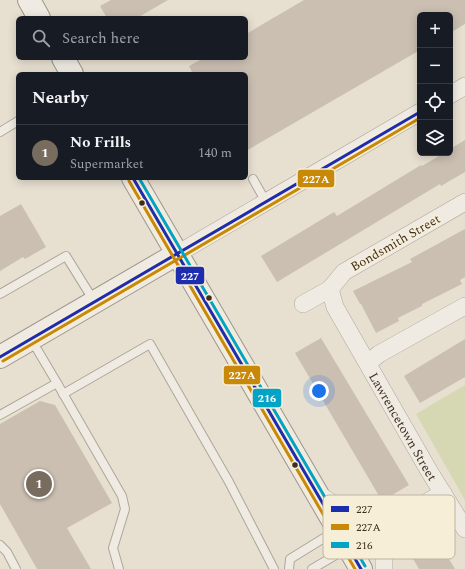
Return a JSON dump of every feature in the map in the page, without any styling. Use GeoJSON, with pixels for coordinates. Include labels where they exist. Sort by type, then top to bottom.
{"type":"FeatureCollection","features":[{"type":"Feature","properties":{"kind":"main road"},"geometry":{"type":"LineString","coordinates":[[29,0],[39,16]]}},
{"type":"Feature","properties":{"kind":"main road"},"geometry":{"type":"LineString","coordinates":[[64,60],[71,72]]}},
{"type":"Feature","properties":{"kind":"main road"},"geometry":{"type":"LineString","coordinates":[[134,180],[323,505]]}},
{"type":"Feature","properties":{"kind":"main road"},"geometry":{"type":"LineString","coordinates":[[0,357],[177,254]]}},
{"type":"Feature","properties":{"kind":"main road"},"geometry":{"type":"LineString","coordinates":[[353,559],[361,569]]}},
{"type":"Feature","properties":{"kind":"street"},"geometry":{"type":"LineString","coordinates":[[453,93],[465,86]]}},
{"type":"Feature","properties":{"kind":"street"},"geometry":{"type":"LineString","coordinates":[[177,254],[417,114]]}},
{"type":"Feature","properties":{"kind":"street","name":"Bondsmith Street"},"geometry":{"type":"LineString","coordinates":[[303,304],[330,289],[344,272],[465,202]]}},
{"type":"Feature","properties":{"kind":"street"},"geometry":{"type":"LineString","coordinates":[[330,289],[335,307],[368,363],[379,354],[465,306]]}},
{"type":"Feature","properties":{"kind":"street","name":"Lawrencetown Street"},"geometry":{"type":"LineString","coordinates":[[368,363],[443,493]]}},
{"type":"Feature","properties":{"kind":"street"},"geometry":{"type":"LineString","coordinates":[[440,495],[443,493]]}},
{"type":"Feature","properties":{"kind":"street"},"geometry":{"type":"LineString","coordinates":[[318,494],[323,497]]}},
{"type":"Feature","properties":{"kind":"street","name":"Lawrencetown Street"},"geometry":{"type":"LineString","coordinates":[[455,513],[465,530]]}},
{"type":"Feature","properties":{"kind":"street"},"geometry":{"type":"LineString","coordinates":[[384,569],[385,559]]}},
{"type":"Feature","properties":{"kind":"lane"},"geometry":{"type":"LineString","coordinates":[[0,132],[16,122]]}},
{"type":"Feature","properties":{"kind":"lane"},"geometry":{"type":"LineString","coordinates":[[253,179],[266,202]]}},
{"type":"Feature","properties":{"kind":"lane"},"geometry":{"type":"LineString","coordinates":[[0,294],[66,256],[94,302]]}},
{"type":"Feature","properties":{"kind":"lane"},"geometry":{"type":"LineString","coordinates":[[31,339],[122,496],[125,508],[113,548],[119,569]]}},
{"type":"Feature","properties":{"kind":"lane"},"geometry":{"type":"LineString","coordinates":[[63,394],[150,344],[226,476],[274,569]]}},
{"type":"Feature","properties":{"kind":"lane"},"geometry":{"type":"LineString","coordinates":[[0,415],[57,383]]}},
{"type":"Feature","properties":{"kind":"lane"},"geometry":{"type":"LineString","coordinates":[[289,569],[290,559],[323,539]]}},
{"type":"Feature","properties":{"kind":"lane"},"geometry":{"type":"LineString","coordinates":[[0,545],[7,552],[16,569]]}},
{"type":"Feature","properties":{"kind":"lane"},"geometry":{"type":"LineString","coordinates":[[312,569],[329,559]]}},
{"type":"Feature","properties":{"kind":"green space"},"geometry":{"type":"Polygon","coordinates":[[[465,385],[465,500],[416,414],[465,385]]]}},
{"type":"Feature","properties":{"kind":"building"},"geometry":{"type":"Polygon","coordinates":[[[111,0],[168,0],[140,16],[106,16],[100,6],[111,0]]]}},
{"type":"Feature","properties":{"kind":"building"},"geometry":{"type":"Polygon","coordinates":[[[304,0],[465,0],[465,24],[453,31],[453,12],[417,12],[417,52],[248,150],[248,72],[192,72],[189,66],[200,60],[248,60],[248,33],[304,0]]]}},
{"type":"Feature","properties":{"kind":"building"},"geometry":{"type":"Polygon","coordinates":[[[465,140],[465,172],[441,186],[440,184],[277,282],[261,256],[334,212],[337,216],[421,165],[422,166],[439,156],[453,156],[453,147],[465,140]]]}},
{"type":"Feature","properties":{"kind":"building"},"geometry":{"type":"Polygon","coordinates":[[[21,204],[46,247],[25,259],[23,257],[0,271],[0,216],[21,204]]]}},
{"type":"Feature","properties":{"kind":"building"},"geometry":{"type":"Polygon","coordinates":[[[465,229],[465,277],[460,280],[462,284],[422,304],[422,306],[398,318],[399,321],[376,333],[353,291],[412,262],[410,259],[465,229]]]}},
{"type":"Feature","properties":{"kind":"building"},"geometry":{"type":"Polygon","coordinates":[[[321,338],[409,485],[392,495],[378,495],[295,353],[321,338]]]}},
{"type":"Feature","properties":{"kind":"building"},"geometry":{"type":"Polygon","coordinates":[[[465,339],[465,377],[420,403],[404,376],[465,339]]]}},
{"type":"Feature","properties":{"kind":"building"},"geometry":{"type":"Polygon","coordinates":[[[40,401],[55,405],[112,503],[67,528],[91,569],[37,569],[0,504],[0,424],[40,401]]]}},
{"type":"Feature","properties":{"kind":"building"},"geometry":{"type":"Polygon","coordinates":[[[413,559],[449,559],[455,569],[419,569],[413,559]]]}},
{"type":"Feature","properties":{"kind":"transit line","name":"227"},"geometry":{"type":"LineString","coordinates":[[0,357],[417,114]]}},
{"type":"Feature","properties":{"kind":"transit line","name":"227A"},"geometry":{"type":"LineString","coordinates":[[3,361],[417,120]]}},
{"type":"Feature","properties":{"kind":"transit line","name":"227"},"geometry":{"type":"LineString","coordinates":[[134,180],[323,504]]}},
{"type":"Feature","properties":{"kind":"transit line","name":"216"},"geometry":{"type":"LineString","coordinates":[[140,180],[324,495]]}},
{"type":"Feature","properties":{"kind":"transit line","name":"227A"},"geometry":{"type":"LineString","coordinates":[[129,181],[323,514]]}},
{"type":"Feature","properties":{"kind":"transit line","name":"227A"},"geometry":{"type":"LineString","coordinates":[[349,559],[355,569]]}},
{"type":"Feature","properties":{"kind":"transit line","name":"227"},"geometry":{"type":"LineString","coordinates":[[355,559],[361,569]]}},
{"type":"Feature","properties":{"kind":"transit line","name":"216"},"geometry":{"type":"LineString","coordinates":[[361,559],[365,566]]}},
{"type":"Feature","properties":{"kind":"place","name":"No Frills"},"geometry":{"type":"Point","coordinates":[39,484]}}]}
